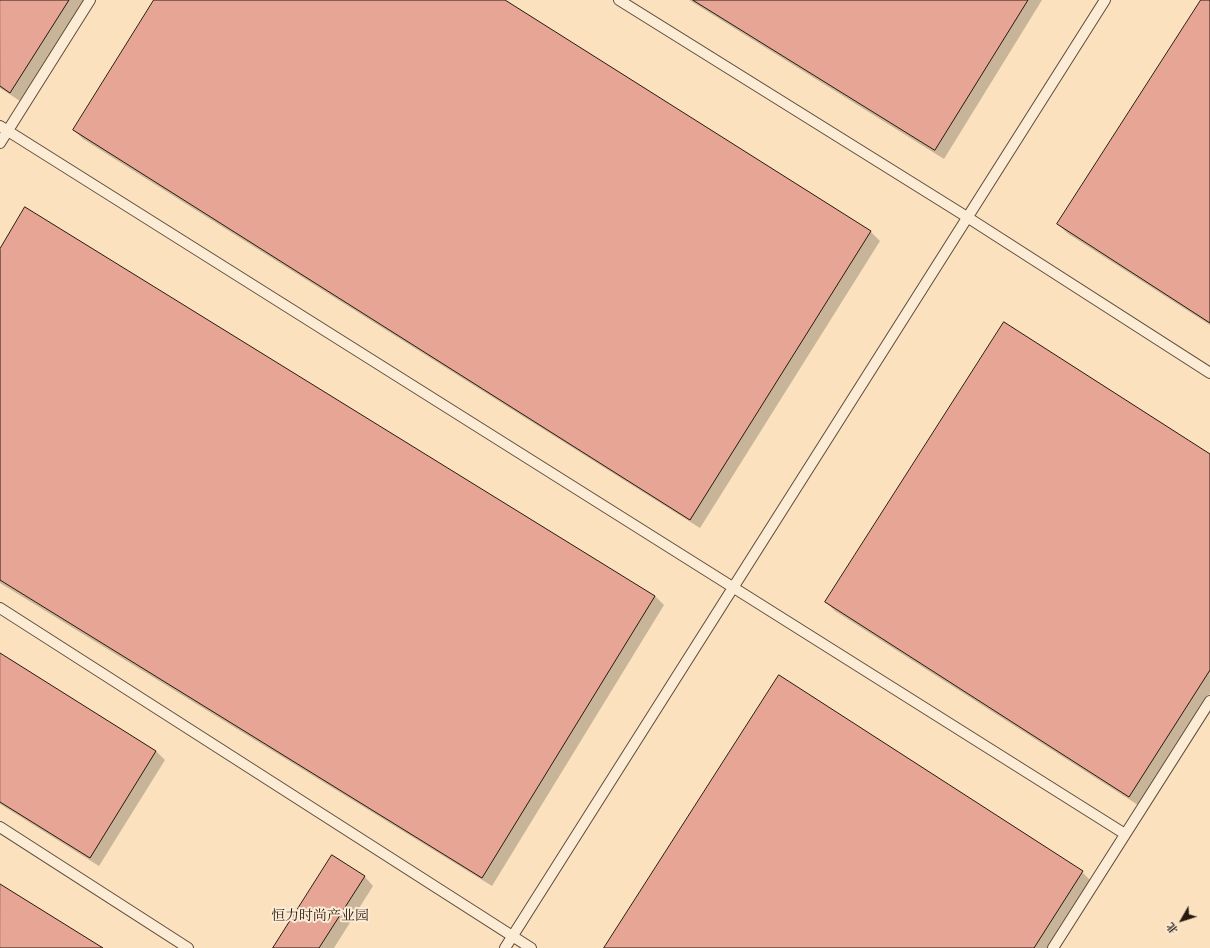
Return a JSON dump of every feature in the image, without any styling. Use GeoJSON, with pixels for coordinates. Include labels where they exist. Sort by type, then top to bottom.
{"type":"FeatureCollection","features":[{"type":"Feature","properties":{"kind":"lane"},"geometry":{"type":"LineString","coordinates":[[0,143],[4,129],[90,0]]}},
{"type":"Feature","properties":{"kind":"lane"},"geometry":{"type":"LineString","coordinates":[[619,0],[968,217],[1210,373]]}},
{"type":"Feature","properties":{"kind":"lane"},"geometry":{"type":"LineString","coordinates":[[505,948],[1105,0]]}},
{"type":"Feature","properties":{"kind":"lane"},"geometry":{"type":"LineString","coordinates":[[4,129],[1125,834]]}},
{"type":"Feature","properties":{"kind":"lane"},"geometry":{"type":"LineString","coordinates":[[0,608],[531,948]]}},
{"type":"Feature","properties":{"kind":"lane"},"geometry":{"type":"LineString","coordinates":[[1053,948],[1210,701]]}},
{"type":"Feature","properties":{"kind":"lane"},"geometry":{"type":"LineString","coordinates":[[0,827],[188,948]]}},
{"type":"Feature","properties":{"kind":"building"},"geometry":{"type":"Polygon","coordinates":[[[0,0],[69,0],[10,93],[0,86],[0,0]]]}},
{"type":"Feature","properties":{"kind":"building"},"geometry":{"type":"Polygon","coordinates":[[[154,0],[505,0],[871,231],[690,520],[73,130],[154,0]]]}},
{"type":"Feature","properties":{"kind":"building"},"geometry":{"type":"Polygon","coordinates":[[[693,0],[1028,0],[935,150],[693,0]]]}},
{"type":"Feature","properties":{"kind":"building"},"geometry":{"type":"Polygon","coordinates":[[[1201,0],[1210,0],[1210,323],[1057,224],[1201,0]]]}},
{"type":"Feature","properties":{"kind":"building"},"geometry":{"type":"Polygon","coordinates":[[[25,207],[655,596],[482,878],[0,580],[0,249],[25,207]]]}},
{"type":"Feature","properties":{"kind":"building"},"geometry":{"type":"Polygon","coordinates":[[[1004,322],[1210,454],[1210,670],[1129,797],[825,602],[1004,322]]]}},
{"type":"Feature","properties":{"kind":"building"},"geometry":{"type":"Polygon","coordinates":[[[0,653],[156,751],[90,858],[0,802],[0,653]]]}},
{"type":"Feature","properties":{"kind":"building"},"geometry":{"type":"Polygon","coordinates":[[[779,675],[1083,871],[1034,948],[604,948],[779,675]]]}},
{"type":"Feature","properties":{"kind":"building"},"geometry":{"type":"Polygon","coordinates":[[[332,855],[365,876],[319,948],[273,948],[332,855]]]}},
{"type":"Feature","properties":{"kind":"building"},"geometry":{"type":"Polygon","coordinates":[[[0,884],[103,948],[0,948],[0,884]]]}},
{"type":"Feature","properties":{"kind":"district","name":"恒力时尚产业园"},"geometry":{"type":"Point","coordinates":[320,917]}}]}
